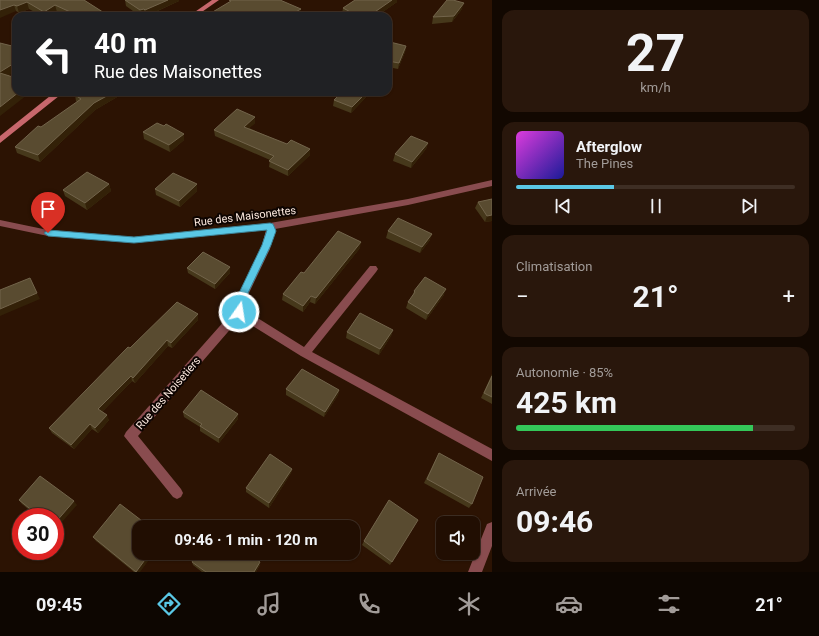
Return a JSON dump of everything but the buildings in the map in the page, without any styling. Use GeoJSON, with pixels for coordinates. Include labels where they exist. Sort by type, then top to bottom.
{"type":"FeatureCollection","features":[{"type":"Feature","properties":{"kind":"street"},"geometry":{"type":"LineString","coordinates":[[197,12],[212,1]]}},
{"type":"Feature","properties":{"kind":"street"},"geometry":{"type":"LineString","coordinates":[[0,140],[55,96]]}},
{"type":"Feature","properties":{"kind":"street","name":"Rue des Maisonettes"},"geometry":{"type":"LineString","coordinates":[[0,223],[48,233],[134,240],[270,226],[408,202],[492,183]]}},
{"type":"Feature","properties":{"kind":"street","name":"Rue des Noisetiers"},"geometry":{"type":"LineString","coordinates":[[177,493],[130,436],[239,312],[244,293],[267,245],[272,231],[270,226]]}},
{"type":"Feature","properties":{"kind":"street"},"geometry":{"type":"LineString","coordinates":[[305,353],[373,269]]}},
{"type":"Feature","properties":{"kind":"street"},"geometry":{"type":"LineString","coordinates":[[239,312],[305,353],[492,455]]}},
{"type":"Feature","properties":{"kind":"street"},"geometry":{"type":"LineString","coordinates":[[475,572],[492,529]]}},
{"type":"Feature","properties":{"kind":"route"},"geometry":{"type":"LineString","coordinates":[[48,233],[134,240],[270,226],[272,231],[267,245],[244,293],[239,312]]}}]}
